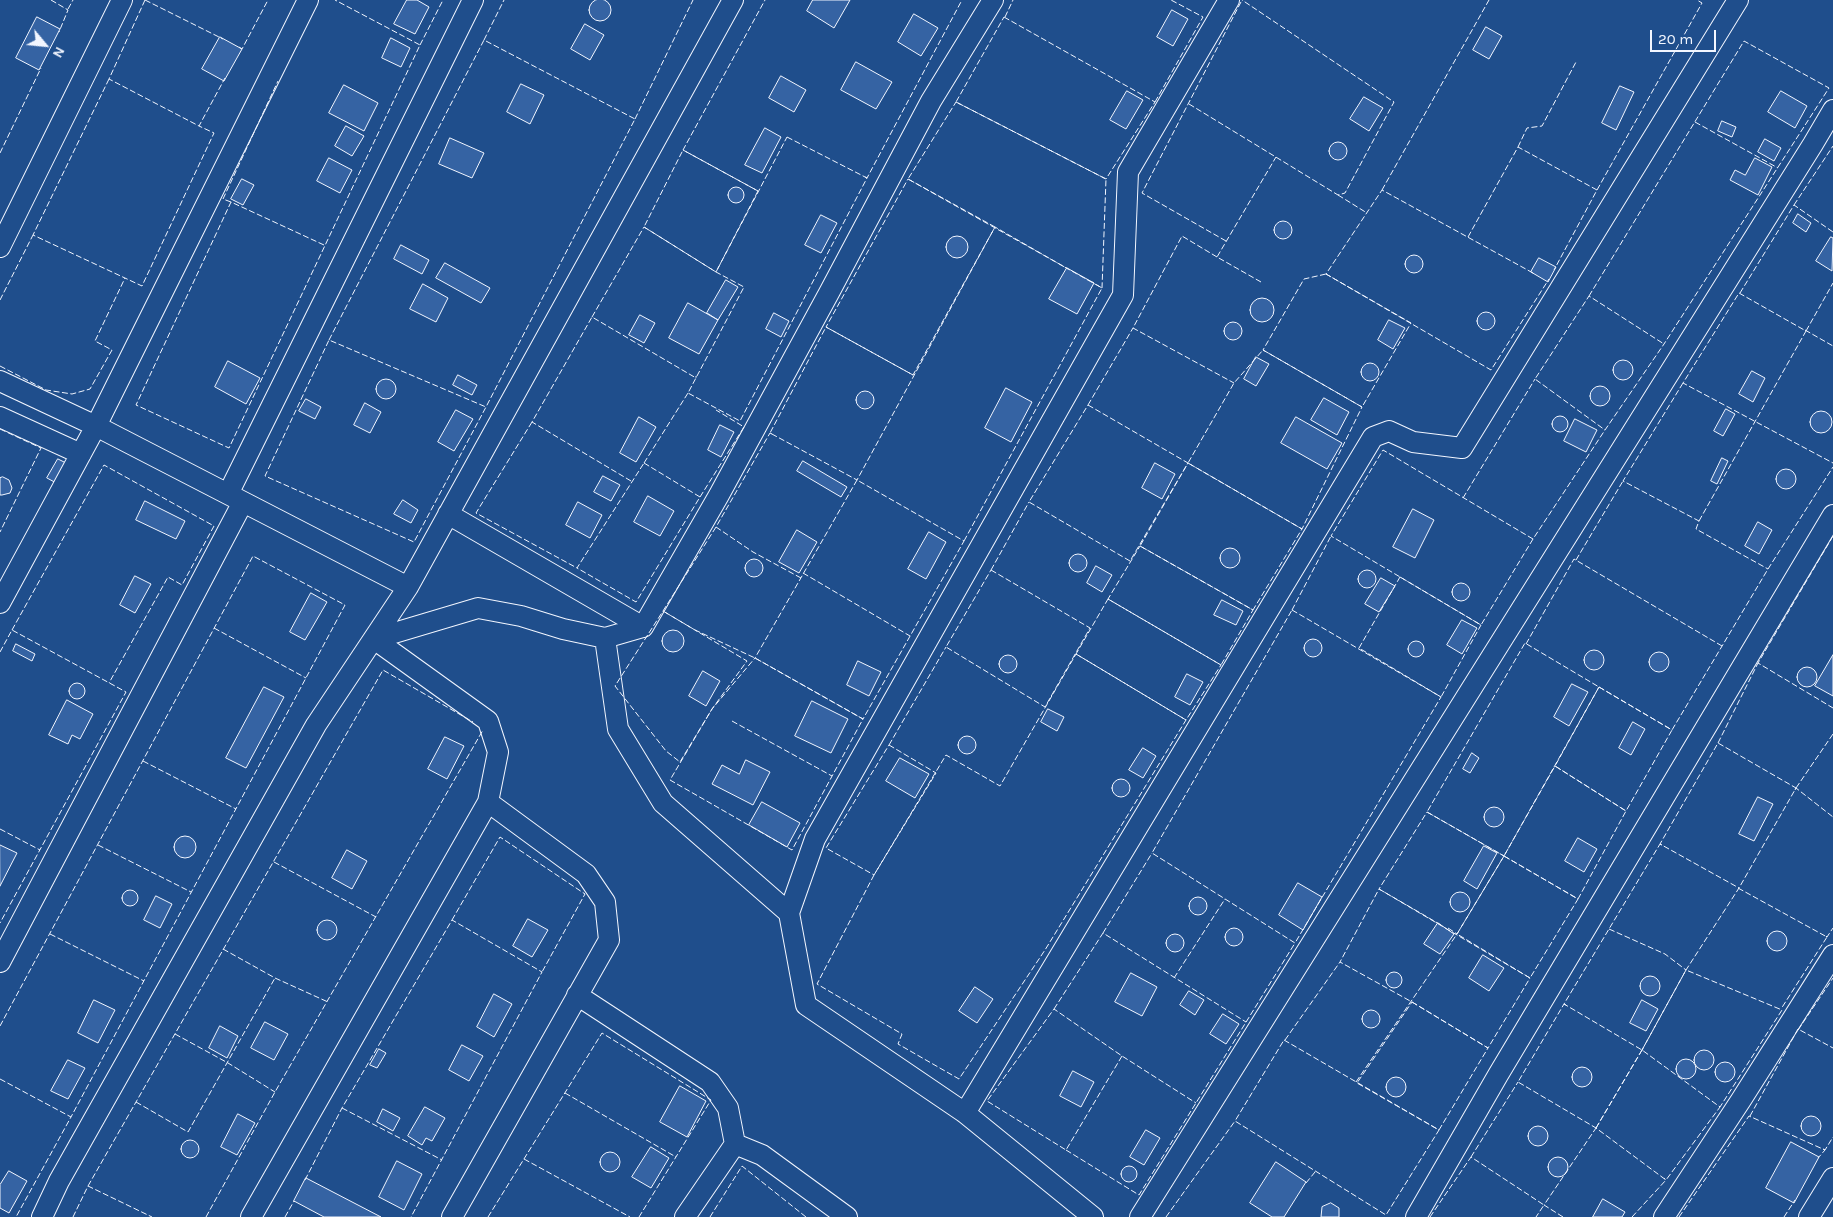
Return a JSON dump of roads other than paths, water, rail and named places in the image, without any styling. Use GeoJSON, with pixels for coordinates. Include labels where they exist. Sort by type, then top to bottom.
{"type":"FeatureCollection","features":[{"type":"Feature","properties":{"kind":"street"},"geometry":{"type":"LineString","coordinates":[[0,247],[122,0]]}},
{"type":"Feature","properties":{"kind":"street"},"geometry":{"type":"LineString","coordinates":[[0,602],[96,426],[308,0]]}},
{"type":"Feature","properties":{"kind":"street"},"geometry":{"type":"LineString","coordinates":[[0,962],[235,498],[473,0]]}},
{"type":"Feature","properties":{"kind":"street"},"geometry":{"type":"LineString","coordinates":[[42,1217],[64,1172],[316,725],[408,587],[733,0]]}},
{"type":"Feature","properties":{"kind":"street"},"geometry":{"type":"LineString","coordinates":[[374,638],[478,608],[521,616],[563,629],[605,638],[643,627],[775,393],[931,101],[993,0]]}},
{"type":"Feature","properties":{"kind":"street"},"geometry":{"type":"LineString","coordinates":[[1093,1217],[965,1113],[806,1005],[789,913],[815,839],[1123,295],[1128,172],[1228,0]]}},
{"type":"Feature","properties":{"kind":"street"},"geometry":{"type":"LineString","coordinates":[[965,1113],[1373,437],[1389,431],[1413,442],[1462,448],[1738,0]]}},
{"type":"Feature","properties":{"kind":"street"},"geometry":{"type":"LineString","coordinates":[[1140,1217],[1833,110]]}},
{"type":"Feature","properties":{"kind":"street"},"geometry":{"type":"LineString","coordinates":[[0,381],[96,426],[408,587]]}},
{"type":"Feature","properties":{"kind":"street"},"geometry":{"type":"LineString","coordinates":[[0,417],[81,454]]}},
{"type":"Feature","properties":{"kind":"street"},"geometry":{"type":"LineString","coordinates":[[448,514],[643,627]]}},
{"type":"Feature","properties":{"kind":"street"},"geometry":{"type":"LineString","coordinates":[[1416,1217],[1498,1075],[1833,515]]}},
{"type":"Feature","properties":{"kind":"street"},"geometry":{"type":"LineString","coordinates":[[251,1217],[488,802],[498,752],[488,721],[374,638]]}},
{"type":"Feature","properties":{"kind":"street"},"geometry":{"type":"LineString","coordinates":[[605,638],[618,729],[663,803],[789,913]]}},
{"type":"Feature","properties":{"kind":"street"},"geometry":{"type":"LineString","coordinates":[[452,1217],[609,940],[605,902],[586,874],[488,802]]}},
{"type":"Feature","properties":{"kind":"street"},"geometry":{"type":"LineString","coordinates":[[1664,1217],[1741,1100],[1833,954]]}},
{"type":"Feature","properties":{"kind":"street"},"geometry":{"type":"LineString","coordinates":[[577,996],[710,1082],[728,1108],[735,1144],[685,1217]]}},
{"type":"Feature","properties":{"kind":"street"},"geometry":{"type":"LineString","coordinates":[[735,1144],[762,1155],[847,1217]]}},
{"type":"Feature","properties":{"kind":"street"},"geometry":{"type":"LineString","coordinates":[[1809,1217],[1833,1178]]}}]}
